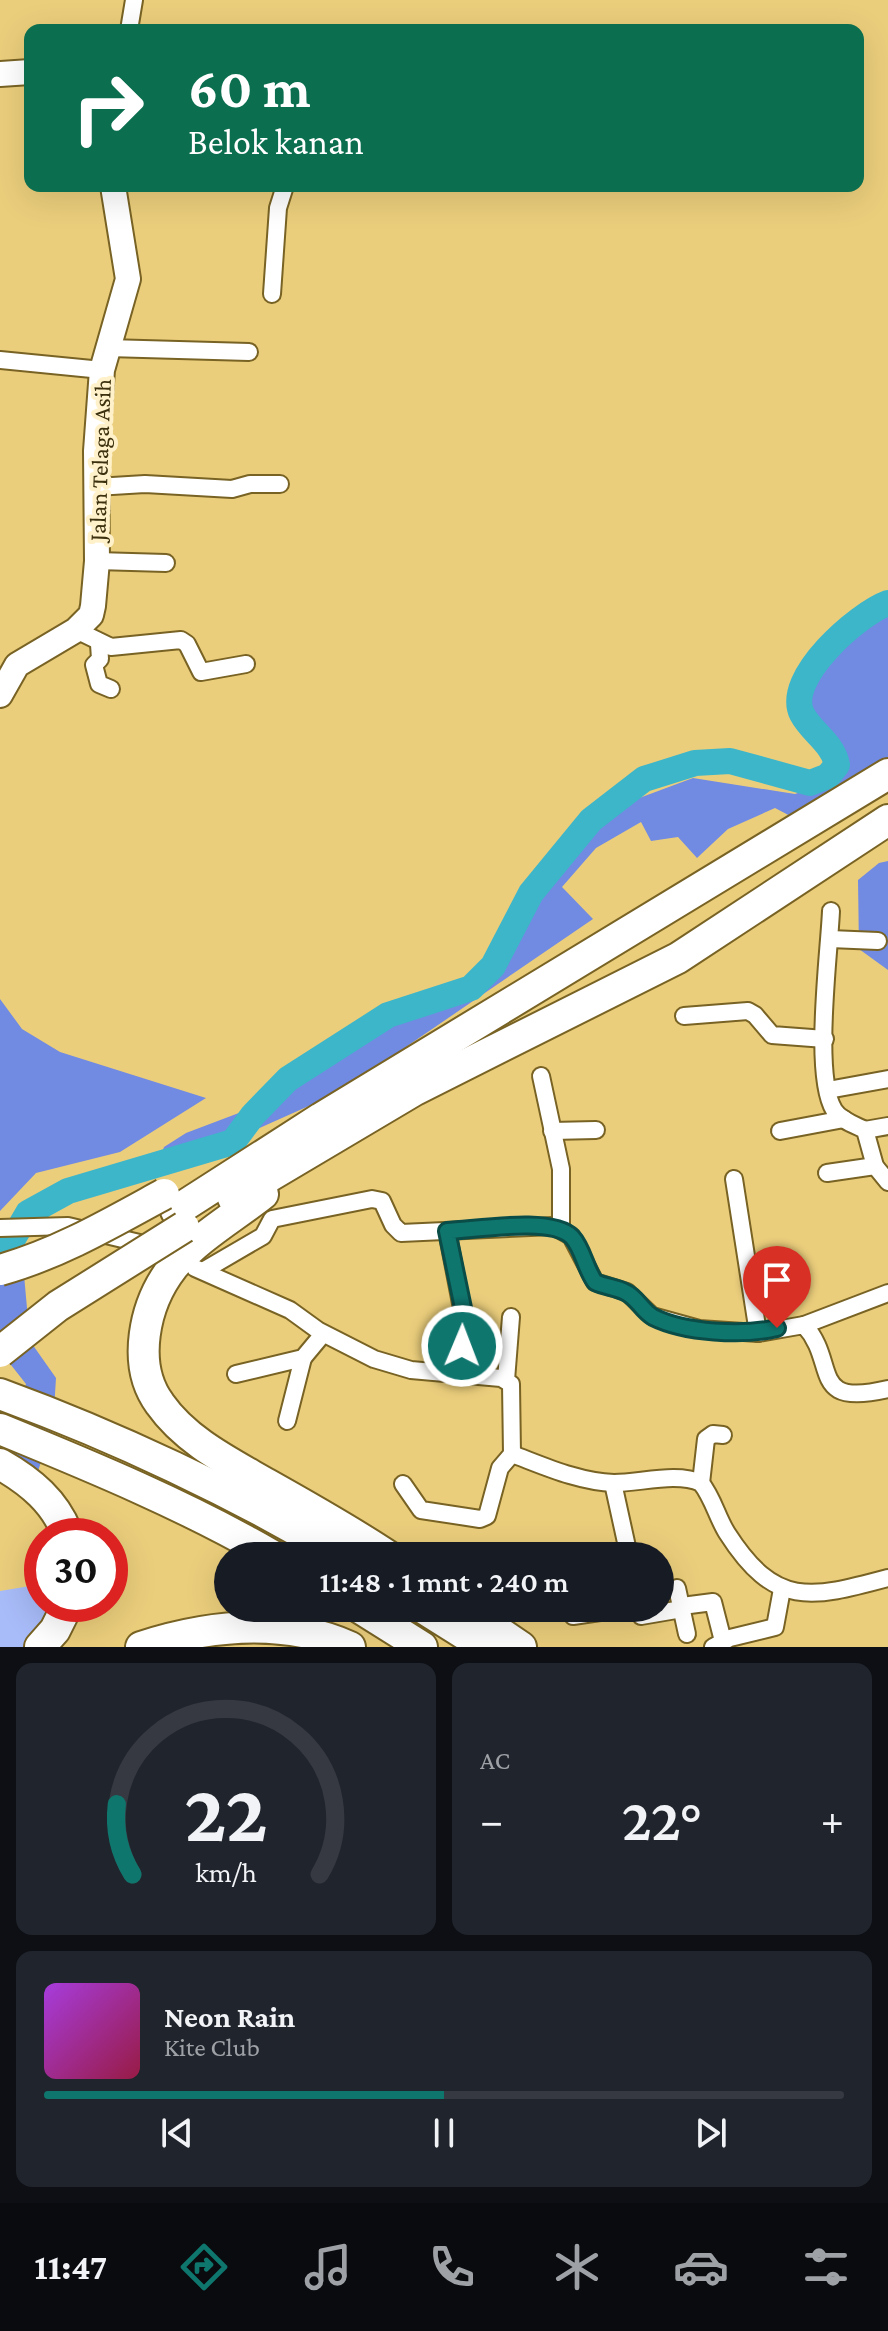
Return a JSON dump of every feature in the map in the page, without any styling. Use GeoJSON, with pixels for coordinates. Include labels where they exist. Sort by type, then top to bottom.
{"type":"FeatureCollection","features":[{"type":"Feature","properties":{"kind":"highway"},"geometry":{"type":"LineString","coordinates":[[0,1329],[51,1289],[173,1221],[334,1124],[888,774]]}},
{"type":"Feature","properties":{"kind":"highway"},"geometry":{"type":"LineString","coordinates":[[364,1542],[215,1454],[158,1402],[145,1366],[145,1341],[150,1315],[173,1267],[334,1124],[415,1090],[678,958],[888,820]]}},
{"type":"Feature","properties":{"kind":"highway"},"geometry":{"type":"LineString","coordinates":[[0,1270],[28,1262],[84,1237],[173,1221]]}},
{"type":"Feature","properties":{"kind":"highway"},"geometry":{"type":"LineString","coordinates":[[0,1352],[173,1221]]}},
{"type":"Feature","properties":{"kind":"highway"},"geometry":{"type":"LineString","coordinates":[[0,1394],[78,1422],[315,1542]]}},
{"type":"Feature","properties":{"kind":"highway"},"geometry":{"type":"LineString","coordinates":[[0,1429],[90,1466],[249,1542]]}},
{"type":"Feature","properties":{"kind":"highway"},"geometry":{"type":"LineString","coordinates":[[0,1464],[37,1489],[60,1518]]}},
{"type":"Feature","properties":{"kind":"highway"},"geometry":{"type":"LineString","coordinates":[[40,1647],[59,1622]]}},
{"type":"Feature","properties":{"kind":"highway"},"geometry":{"type":"LineString","coordinates":[[382,1622],[422,1647]]}},
{"type":"Feature","properties":{"kind":"highway"},"geometry":{"type":"LineString","coordinates":[[445,1622],[485,1647]]}},
{"type":"Feature","properties":{"kind":"highway"},"geometry":{"type":"LineString","coordinates":[[484,1622],[521,1647]]}},
{"type":"Feature","properties":{"kind":"highway"},"geometry":{"type":"LineString","coordinates":[[141,1647],[228,1626],[285,1628],[331,1638],[350,1647]]}},
{"type":"Feature","properties":{"kind":"street"},"geometry":{"type":"LineString","coordinates":[[130,24],[134,0]]}},
{"type":"Feature","properties":{"kind":"street"},"geometry":{"type":"LineString","coordinates":[[0,74],[24,72]]}},
{"type":"Feature","properties":{"kind":"street","name":"Jalan Telaga Asih"},"geometry":{"type":"LineString","coordinates":[[76,630],[91,615],[97,561],[96,487],[105,359],[128,279],[114,192]]}},
{"type":"Feature","properties":{"kind":"street"},"geometry":{"type":"LineString","coordinates":[[272,294],[277,220],[284,192]]}},
{"type":"Feature","properties":{"kind":"street"},"geometry":{"type":"LineString","coordinates":[[0,360],[249,352]]}},
{"type":"Feature","properties":{"kind":"street"},"geometry":{"type":"LineString","coordinates":[[96,487],[145,484],[232,489],[250,484],[280,484]]}},
{"type":"Feature","properties":{"kind":"street"},"geometry":{"type":"LineString","coordinates":[[97,561],[166,563]]}},
{"type":"Feature","properties":{"kind":"street"},"geometry":{"type":"LineString","coordinates":[[0,695],[17,665],[76,630],[99,644],[123,647],[181,640],[187,644],[199,671],[246,664]]}},
{"type":"Feature","properties":{"kind":"street"},"geometry":{"type":"LineString","coordinates":[[99,644],[100,659],[94,665],[96,676],[99,684],[111,689]]}},
{"type":"Feature","properties":{"kind":"street"},"geometry":{"type":"LineString","coordinates":[[831,911],[825,1039],[828,1090],[833,1110],[865,1130],[888,1126]]}},
{"type":"Feature","properties":{"kind":"street"},"geometry":{"type":"LineString","coordinates":[[830,939],[878,941]]}},
{"type":"Feature","properties":{"kind":"street"},"geometry":{"type":"LineString","coordinates":[[684,1016],[748,1011],[772,1035],[825,1039]]}},
{"type":"Feature","properties":{"kind":"street"},"geometry":{"type":"LineString","coordinates":[[541,1076],[561,1169],[561,1230]]}},
{"type":"Feature","properties":{"kind":"street"},"geometry":{"type":"LineString","coordinates":[[828,1090],[888,1079]]}},
{"type":"Feature","properties":{"kind":"street"},"geometry":{"type":"LineString","coordinates":[[780,1131],[844,1119]]}},
{"type":"Feature","properties":{"kind":"street"},"geometry":{"type":"LineString","coordinates":[[552,1131],[596,1130]]}},
{"type":"Feature","properties":{"kind":"street"},"geometry":{"type":"LineString","coordinates":[[865,1130],[875,1166],[888,1182]]}},
{"type":"Feature","properties":{"kind":"street"},"geometry":{"type":"LineString","coordinates":[[827,1173],[875,1166]]}},
{"type":"Feature","properties":{"kind":"street"},"geometry":{"type":"LineString","coordinates":[[734,1179],[758,1333]]}},
{"type":"Feature","properties":{"kind":"street"},"geometry":{"type":"LineString","coordinates":[[506,1380],[395,1366],[323,1334],[290,1310],[198,1269],[263,1236],[272,1219],[372,1199],[382,1201],[393,1225],[401,1233],[541,1226],[561,1230],[571,1236],[595,1282],[627,1292],[652,1316],[699,1329],[758,1333],[804,1325],[888,1293]]}},
{"type":"Feature","properties":{"kind":"street"},"geometry":{"type":"LineString","coordinates":[[0,1228],[40,1224],[107,1233],[173,1221]]}},
{"type":"Feature","properties":{"kind":"street"},"geometry":{"type":"LineString","coordinates":[[447,1231],[464,1319],[459,1375]]}},
{"type":"Feature","properties":{"kind":"street"},"geometry":{"type":"LineString","coordinates":[[403,1484],[421,1510],[480,1519],[490,1510],[500,1468],[512,1454],[512,1389],[506,1380],[511,1317]]}},
{"type":"Feature","properties":{"kind":"street"},"geometry":{"type":"LineString","coordinates":[[804,1325],[827,1374],[842,1391],[860,1396],[888,1389]]}},
{"type":"Feature","properties":{"kind":"street"},"geometry":{"type":"LineString","coordinates":[[287,1421],[303,1358],[323,1334]]}},
{"type":"Feature","properties":{"kind":"street"},"geometry":{"type":"LineString","coordinates":[[236,1374],[303,1358]]}},
{"type":"Feature","properties":{"kind":"street"},"geometry":{"type":"LineString","coordinates":[[723,1435],[713,1434],[706,1439],[701,1483],[727,1533],[746,1559],[774,1586],[803,1594],[888,1578]]}},
{"type":"Feature","properties":{"kind":"street"},"geometry":{"type":"LineString","coordinates":[[512,1454],[563,1472],[613,1483],[679,1480],[701,1483]]}},
{"type":"Feature","properties":{"kind":"street"},"geometry":{"type":"LineString","coordinates":[[613,1483],[626,1542]]}},
{"type":"Feature","properties":{"kind":"street"},"geometry":{"type":"LineString","coordinates":[[677,1588],[687,1634]]}},
{"type":"Feature","properties":{"kind":"street"},"geometry":{"type":"LineString","coordinates":[[674,1609],[713,1602],[718,1644],[777,1625],[782,1589]]}},
{"type":"Feature","properties":{"kind":"shaded area"},"geometry":{"type":"Polygon","coordinates":[[[888,602],[888,772],[874,801],[817,830],[775,808],[728,829],[697,858],[678,837],[651,841],[641,822],[596,848],[562,887],[593,919],[340,1092],[226,1143],[155,1170],[164,1147],[186,1133],[257,1106],[371,1034],[468,998],[501,959],[542,867],[599,813],[693,778],[795,794],[817,786],[834,765],[835,739],[803,699],[808,665],[861,608],[888,602]]]}},
{"type":"Feature","properties":{"kind":"shaded area"},"geometry":{"type":"Polygon","coordinates":[[[888,861],[888,970],[859,949],[858,880],[879,863],[888,861]]]}},
{"type":"Feature","properties":{"kind":"shaded area"},"geometry":{"type":"Polygon","coordinates":[[[0,999],[22,1029],[60,1052],[206,1098],[120,1152],[36,1173],[0,1211],[0,999]]]}},
{"type":"Feature","properties":{"kind":"shaded area"},"geometry":{"type":"Polygon","coordinates":[[[15,1239],[24,1275],[30,1341],[56,1378],[53,1426],[37,1474],[0,1463],[26,1384],[0,1351],[0,1271],[15,1239]]]}},
{"type":"Feature","properties":{"kind":"shaded area"},"geometry":{"type":"Polygon","coordinates":[[[24,1587],[24,1622],[52,1622],[52,1647],[0,1647],[0,1591],[24,1587]]]}},
{"type":"Feature","properties":{"kind":"waterway"},"geometry":{"type":"LineString","coordinates":[[0,1261],[28,1213],[68,1191],[233,1142],[253,1115],[288,1079],[388,1015],[471,988],[493,966],[531,893],[591,820],[644,779],[695,763],[730,761],[810,783],[828,776],[837,765],[835,757],[802,714],[799,699],[804,683],[813,666],[843,633],[888,603]]}},
{"type":"Feature","properties":{"kind":"route"},"geometry":{"type":"LineString","coordinates":[[462,1346],[463,1308],[447,1231],[527,1226],[553,1226],[571,1236],[595,1282],[627,1292],[644,1310],[659,1319],[724,1332],[758,1333],[777,1328]]}}]}
